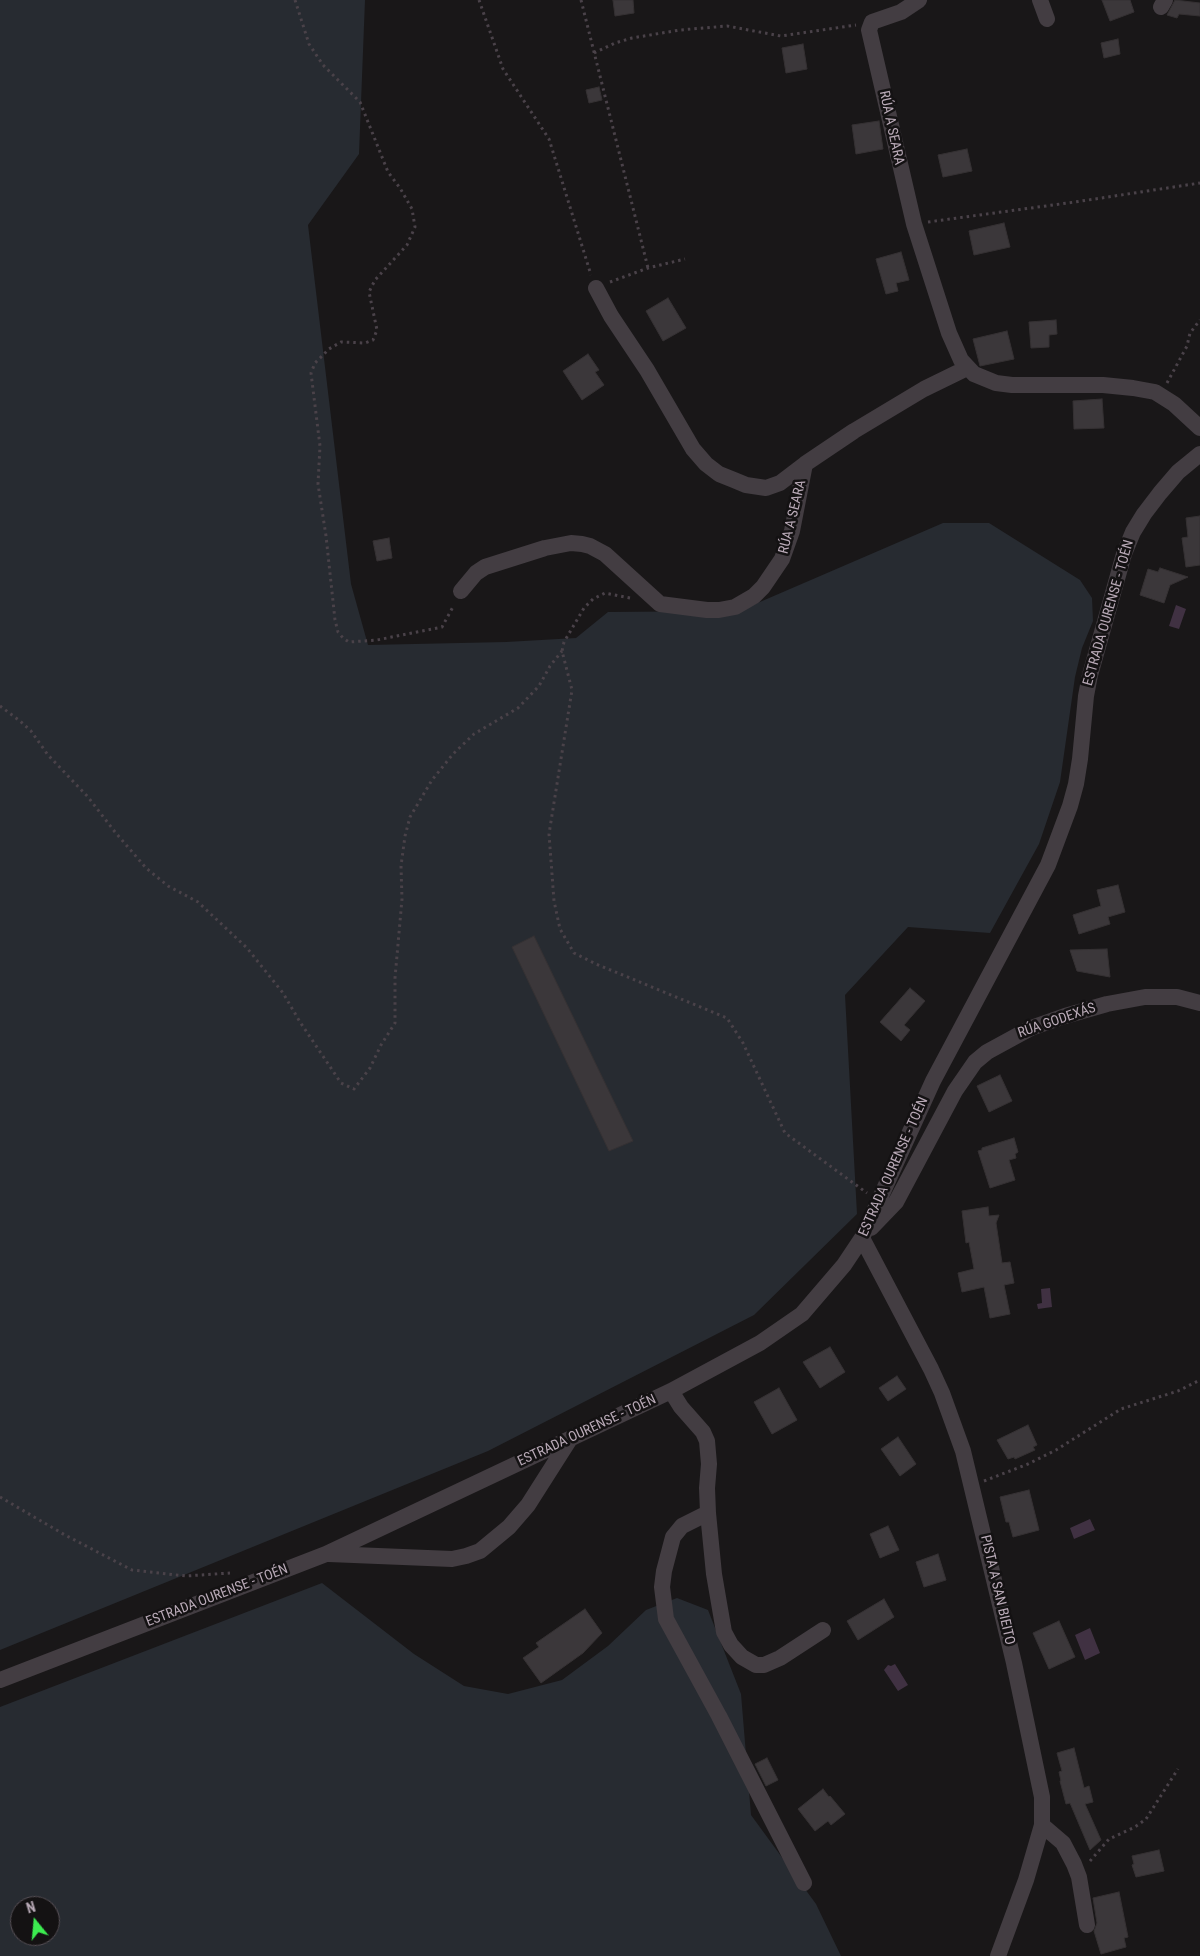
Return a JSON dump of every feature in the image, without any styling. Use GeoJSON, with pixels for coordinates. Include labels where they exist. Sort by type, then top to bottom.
{"type":"FeatureCollection","features":[{"type":"Feature","properties":{"kind":"street"},"geometry":{"type":"LineString","coordinates":[[870,24],[875,20],[908,9],[919,0]]}},
{"type":"Feature","properties":{"kind":"street"},"geometry":{"type":"LineString","coordinates":[[1040,0],[1047,18]]}},
{"type":"Feature","properties":{"kind":"street","name":"RÚA A SEARA"},"geometry":{"type":"LineString","coordinates":[[461,591],[476,573],[485,567],[545,548],[582,544],[606,554],[660,604],[707,610],[735,607],[754,596],[763,587],[782,559],[792,531],[805,464],[924,388],[966,368],[955,349],[914,224],[869,30],[870,24]]}},
{"type":"Feature","properties":{"kind":"street"},"geometry":{"type":"LineString","coordinates":[[596,288],[611,316],[650,376],[693,449],[706,464],[719,474],[746,485],[766,488],[780,483],[805,464]]}},
{"type":"Feature","properties":{"kind":"street"},"geometry":{"type":"LineString","coordinates":[[966,368],[982,378],[996,383],[1021,385],[1102,385],[1144,389],[1160,395],[1174,404],[1200,428]]}},
{"type":"Feature","properties":{"kind":"street","name":"ESTRADA OURENSE - TOÉN"},"geometry":{"type":"LineString","coordinates":[[0,1680],[326,1554],[670,1391],[760,1343],[802,1314],[844,1265],[864,1236],[933,1081],[1048,865],[1076,784],[1090,675],[1124,554],[1133,532],[1144,514],[1178,472],[1200,454]]}},
{"type":"Feature","properties":{"kind":"street","name":"RÚA GODEXÁS"},"geometry":{"type":"LineString","coordinates":[[864,1236],[896,1202],[954,1091],[975,1062],[987,1052],[1031,1028],[1107,1004],[1144,997],[1161,996],[1176,997],[1200,1003]]}},
{"type":"Feature","properties":{"kind":"street","name":"PISTA A SAN BIEITO"},"geometry":{"type":"LineString","coordinates":[[864,1236],[942,1393],[963,1451],[1029,1732],[1042,1797],[1042,1825],[1026,1880],[998,1956]]}},
{"type":"Feature","properties":{"kind":"street"},"geometry":{"type":"LineString","coordinates":[[670,1391],[707,1440],[709,1464],[707,1488],[708,1513],[714,1574],[724,1632],[731,1645],[742,1657],[756,1665],[771,1663],[823,1630]]}},
{"type":"Feature","properties":{"kind":"street"},"geometry":{"type":"LineString","coordinates":[[326,1554],[452,1559],[480,1551],[509,1527],[528,1505],[570,1439]]}},
{"type":"Feature","properties":{"kind":"street"},"geometry":{"type":"LineString","coordinates":[[708,1513],[682,1526],[673,1537],[665,1563],[662,1586],[666,1619],[719,1716],[804,1883]]}},
{"type":"Feature","properties":{"kind":"street"},"geometry":{"type":"LineString","coordinates":[[1042,1825],[1069,1852],[1078,1874],[1087,1925]]}},
{"type":"Feature","properties":{"kind":"path"},"geometry":{"type":"LineString","coordinates":[[295,0],[309,44],[323,65],[360,102],[388,172],[412,209],[415,227],[408,245],[375,280],[369,292],[377,330],[373,340],[365,343],[341,342],[329,349],[315,363],[312,373],[320,446],[318,484],[338,632],[349,642],[356,642],[438,628],[444,624],[461,591]]}},
{"type":"Feature","properties":{"kind":"path"},"geometry":{"type":"LineString","coordinates":[[479,0],[503,69],[549,139],[596,288],[625,275],[685,260]]}},
{"type":"Feature","properties":{"kind":"path"},"geometry":{"type":"LineString","coordinates":[[581,0],[648,268]]}},
{"type":"Feature","properties":{"kind":"path"},"geometry":{"type":"LineString","coordinates":[[594,53],[614,43],[632,38],[680,30],[727,26],[781,36],[870,24]]}},
{"type":"Feature","properties":{"kind":"path"},"geometry":{"type":"LineString","coordinates":[[914,224],[1075,202],[1200,182]]}},
{"type":"Feature","properties":{"kind":"path"},"geometry":{"type":"LineString","coordinates":[[1160,395],[1183,356],[1190,333],[1200,320]]}},
{"type":"Feature","properties":{"kind":"path"},"geometry":{"type":"LineString","coordinates":[[0,706],[31,732],[48,755],[88,797],[146,868],[168,886],[198,902],[247,948],[283,993],[341,1084],[354,1089],[370,1068],[381,1045],[395,1023],[395,978],[402,899],[401,866],[410,817],[432,780],[453,754],[474,734],[518,708],[539,686],[550,666],[562,651],[564,642],[584,608],[594,599],[605,593],[632,598]]}},
{"type":"Feature","properties":{"kind":"path"},"geometry":{"type":"LineString","coordinates":[[562,651],[572,690],[549,834],[554,901],[560,929],[574,953],[596,964],[727,1018],[743,1043],[785,1133],[878,1202]]}},
{"type":"Feature","properties":{"kind":"path"},"geometry":{"type":"LineString","coordinates":[[972,1485],[1028,1464],[1121,1409],[1172,1394],[1200,1380]]}},
{"type":"Feature","properties":{"kind":"path"},"geometry":{"type":"LineString","coordinates":[[0,1497],[65,1535],[132,1570],[186,1576],[234,1572]]}},
{"type":"Feature","properties":{"kind":"path"},"geometry":{"type":"LineString","coordinates":[[1078,1874],[1110,1839],[1135,1827],[1146,1819],[1178,1769]]}},
{"type":"Feature","properties":{"kind":"shaded area"},"geometry":{"type":"Polygon","coordinates":[[[0,0],[365,0],[359,154],[308,225],[351,584],[368,645],[506,642],[576,638],[608,612],[739,611],[943,523],[989,523],[1080,580],[1092,598],[1093,621],[1082,648],[1075,677],[1060,782],[1039,844],[990,933],[908,927],[845,995],[857,1214],[754,1315],[488,1451],[0,1650],[0,0]]]}},
{"type":"Feature","properties":{"kind":"shaded area"},"geometry":{"type":"Polygon","coordinates":[[[1176,605],[1186,609],[1179,629],[1169,626],[1176,605]]]}},
{"type":"Feature","properties":{"kind":"shaded area"},"geometry":{"type":"Polygon","coordinates":[[[1050,1288],[1052,1307],[1038,1309],[1037,1304],[1042,1303],[1041,1289],[1050,1288]]]}},
{"type":"Feature","properties":{"kind":"shaded area"},"geometry":{"type":"Polygon","coordinates":[[[1090,1519],[1095,1530],[1074,1539],[1070,1528],[1090,1519]]]}},
{"type":"Feature","properties":{"kind":"shaded area"},"geometry":{"type":"Polygon","coordinates":[[[322,1583],[414,1654],[464,1686],[508,1694],[562,1680],[608,1646],[646,1610],[677,1598],[708,1610],[741,1694],[751,1815],[816,1904],[841,1956],[0,1956],[0,1707],[322,1583]]]}},
{"type":"Feature","properties":{"kind":"shaded area"},"geometry":{"type":"Polygon","coordinates":[[[1090,1628],[1100,1653],[1085,1660],[1075,1635],[1090,1628]]]}},
{"type":"Feature","properties":{"kind":"shaded area"},"geometry":{"type":"Polygon","coordinates":[[[895,1664],[908,1685],[898,1691],[884,1670],[888,1665],[895,1664]]]}},
{"type":"Feature","properties":{"kind":"building"},"geometry":{"type":"Polygon","coordinates":[[[613,0],[633,0],[634,13],[615,16],[613,0]]]}},
{"type":"Feature","properties":{"kind":"building"},"geometry":{"type":"Polygon","coordinates":[[[1102,0],[1130,0],[1134,12],[1110,21],[1102,0]]]}},
{"type":"Feature","properties":{"kind":"building"},"geometry":{"type":"Polygon","coordinates":[[[1175,0],[1200,3],[1200,16],[1179,14],[1177,18],[1167,15],[1175,0]]]}},
{"type":"Feature","properties":{"kind":"building"},"geometry":{"type":"Polygon","coordinates":[[[1118,39],[1120,54],[1104,58],[1101,43],[1118,39]]]}},
{"type":"Feature","properties":{"kind":"building"},"geometry":{"type":"Polygon","coordinates":[[[803,44],[807,69],[786,73],[782,48],[803,44]]]}},
{"type":"Feature","properties":{"kind":"building"},"geometry":{"type":"Polygon","coordinates":[[[599,87],[602,100],[589,103],[586,90],[599,87]]]}},
{"type":"Feature","properties":{"kind":"building"},"geometry":{"type":"Polygon","coordinates":[[[879,121],[883,149],[856,154],[852,125],[879,121]]]}},
{"type":"Feature","properties":{"kind":"building"},"geometry":{"type":"Polygon","coordinates":[[[967,149],[972,171],[943,177],[938,155],[967,149]]]}},
{"type":"Feature","properties":{"kind":"building"},"geometry":{"type":"Polygon","coordinates":[[[1004,223],[1010,247],[974,255],[969,231],[1004,223]]]}},
{"type":"Feature","properties":{"kind":"building"},"geometry":{"type":"Polygon","coordinates":[[[901,252],[909,280],[896,283],[898,291],[886,294],[876,259],[901,252]]]}},
{"type":"Feature","properties":{"kind":"building"},"geometry":{"type":"Polygon","coordinates":[[[668,298],[686,328],[663,341],[646,311],[668,298]]]}},
{"type":"Feature","properties":{"kind":"building"},"geometry":{"type":"Polygon","coordinates":[[[1056,320],[1057,334],[1049,335],[1049,347],[1031,348],[1029,322],[1056,320]]]}},
{"type":"Feature","properties":{"kind":"building"},"geometry":{"type":"Polygon","coordinates":[[[1007,331],[1014,359],[980,366],[973,339],[1007,331]]]}},
{"type":"Feature","properties":{"kind":"building"},"geometry":{"type":"Polygon","coordinates":[[[588,354],[599,370],[595,372],[604,385],[582,400],[563,371],[588,354]]]}},
{"type":"Feature","properties":{"kind":"building"},"geometry":{"type":"Polygon","coordinates":[[[1102,399],[1104,428],[1074,429],[1073,401],[1102,399]]]}},
{"type":"Feature","properties":{"kind":"building"},"geometry":{"type":"Polygon","coordinates":[[[1200,516],[1200,565],[1186,567],[1182,538],[1188,537],[1186,518],[1200,516]]]}},
{"type":"Feature","properties":{"kind":"building"},"geometry":{"type":"Polygon","coordinates":[[[389,538],[392,558],[377,561],[373,541],[389,538]]]}},
{"type":"Feature","properties":{"kind":"building"},"geometry":{"type":"Polygon","coordinates":[[[1160,568],[1188,577],[1170,585],[1164,603],[1140,595],[1148,569],[1158,572],[1160,568]]]}},
{"type":"Feature","properties":{"kind":"building"},"geometry":{"type":"Polygon","coordinates":[[[1118,885],[1125,912],[1108,917],[1110,924],[1079,934],[1073,915],[1101,906],[1097,890],[1118,885]]]}},
{"type":"Feature","properties":{"kind":"building"},"geometry":{"type":"Polygon","coordinates":[[[534,936],[633,1141],[609,1151],[512,947],[534,936]]]}},
{"type":"Feature","properties":{"kind":"building"},"geometry":{"type":"Polygon","coordinates":[[[1107,949],[1110,977],[1077,971],[1070,950],[1107,949]]]}},
{"type":"Feature","properties":{"kind":"building"},"geometry":{"type":"Polygon","coordinates":[[[910,988],[925,1001],[904,1025],[910,1030],[901,1041],[880,1022],[910,988]]]}},
{"type":"Feature","properties":{"kind":"building"},"geometry":{"type":"Polygon","coordinates":[[[1000,1075],[1012,1101],[989,1112],[977,1086],[1000,1075]]]}},
{"type":"Feature","properties":{"kind":"building"},"geometry":{"type":"Polygon","coordinates":[[[1014,1138],[1018,1152],[1015,1154],[1016,1158],[1009,1160],[1015,1180],[990,1188],[978,1151],[1014,1138]]]}},
{"type":"Feature","properties":{"kind":"building"},"geometry":{"type":"Polygon","coordinates":[[[988,1207],[989,1216],[999,1215],[996,1223],[1002,1263],[1010,1262],[1014,1283],[1004,1285],[1010,1314],[990,1318],[984,1287],[962,1292],[958,1273],[974,1269],[969,1242],[966,1243],[962,1211],[988,1207]]]}},
{"type":"Feature","properties":{"kind":"building"},"geometry":{"type":"Polygon","coordinates":[[[830,1347],[845,1372],[820,1388],[803,1362],[830,1347]]]}},
{"type":"Feature","properties":{"kind":"building"},"geometry":{"type":"Polygon","coordinates":[[[897,1376],[906,1389],[888,1401],[879,1388],[897,1376]]]}},
{"type":"Feature","properties":{"kind":"building"},"geometry":{"type":"Polygon","coordinates":[[[779,1388],[797,1420],[772,1434],[754,1402],[779,1388]]]}},
{"type":"Feature","properties":{"kind":"building"},"geometry":{"type":"Polygon","coordinates":[[[1028,1425],[1037,1445],[1033,1447],[1035,1450],[1015,1459],[1014,1457],[1008,1459],[997,1440],[1028,1425]]]}},
{"type":"Feature","properties":{"kind":"building"},"geometry":{"type":"Polygon","coordinates":[[[898,1437],[916,1464],[900,1476],[881,1449],[898,1437]]]}},
{"type":"Feature","properties":{"kind":"building"},"geometry":{"type":"Polygon","coordinates":[[[1029,1490],[1039,1530],[1013,1537],[1009,1522],[1006,1522],[1000,1497],[1029,1490]]]}},
{"type":"Feature","properties":{"kind":"building"},"geometry":{"type":"Polygon","coordinates":[[[888,1526],[899,1550],[880,1558],[870,1534],[888,1526]]]}},
{"type":"Feature","properties":{"kind":"building"},"geometry":{"type":"Polygon","coordinates":[[[938,1554],[946,1580],[924,1587],[916,1562],[938,1554]]]}},
{"type":"Feature","properties":{"kind":"building"},"geometry":{"type":"Polygon","coordinates":[[[884,1599],[894,1617],[858,1640],[847,1621],[884,1599]]]}},
{"type":"Feature","properties":{"kind":"building"},"geometry":{"type":"Polygon","coordinates":[[[585,1609],[602,1633],[583,1653],[541,1683],[523,1658],[539,1647],[536,1643],[585,1609]]]}},
{"type":"Feature","properties":{"kind":"building"},"geometry":{"type":"Polygon","coordinates":[[[1059,1621],[1075,1657],[1049,1669],[1033,1633],[1059,1621]]]}},
{"type":"Feature","properties":{"kind":"building"},"geometry":{"type":"Polygon","coordinates":[[[1074,1748],[1084,1788],[1089,1786],[1093,1802],[1085,1804],[1101,1840],[1090,1850],[1070,1803],[1066,1804],[1060,1781],[1059,1772],[1062,1771],[1057,1753],[1074,1748]]]}},
{"type":"Feature","properties":{"kind":"building"},"geometry":{"type":"Polygon","coordinates":[[[767,1758],[778,1780],[766,1786],[755,1764],[767,1758]]]}},
{"type":"Feature","properties":{"kind":"building"},"geometry":{"type":"Polygon","coordinates":[[[823,1789],[845,1814],[831,1825],[828,1821],[815,1831],[798,1809],[823,1789]]]}},
{"type":"Feature","properties":{"kind":"building"},"geometry":{"type":"Polygon","coordinates":[[[1159,1850],[1164,1871],[1136,1877],[1132,1865],[1134,1864],[1132,1856],[1159,1850]]]}},
{"type":"Feature","properties":{"kind":"building"},"geometry":{"type":"Polygon","coordinates":[[[1119,1892],[1128,1937],[1124,1938],[1126,1947],[1101,1954],[1094,1931],[1097,1923],[1093,1898],[1119,1892]]]}}]}
